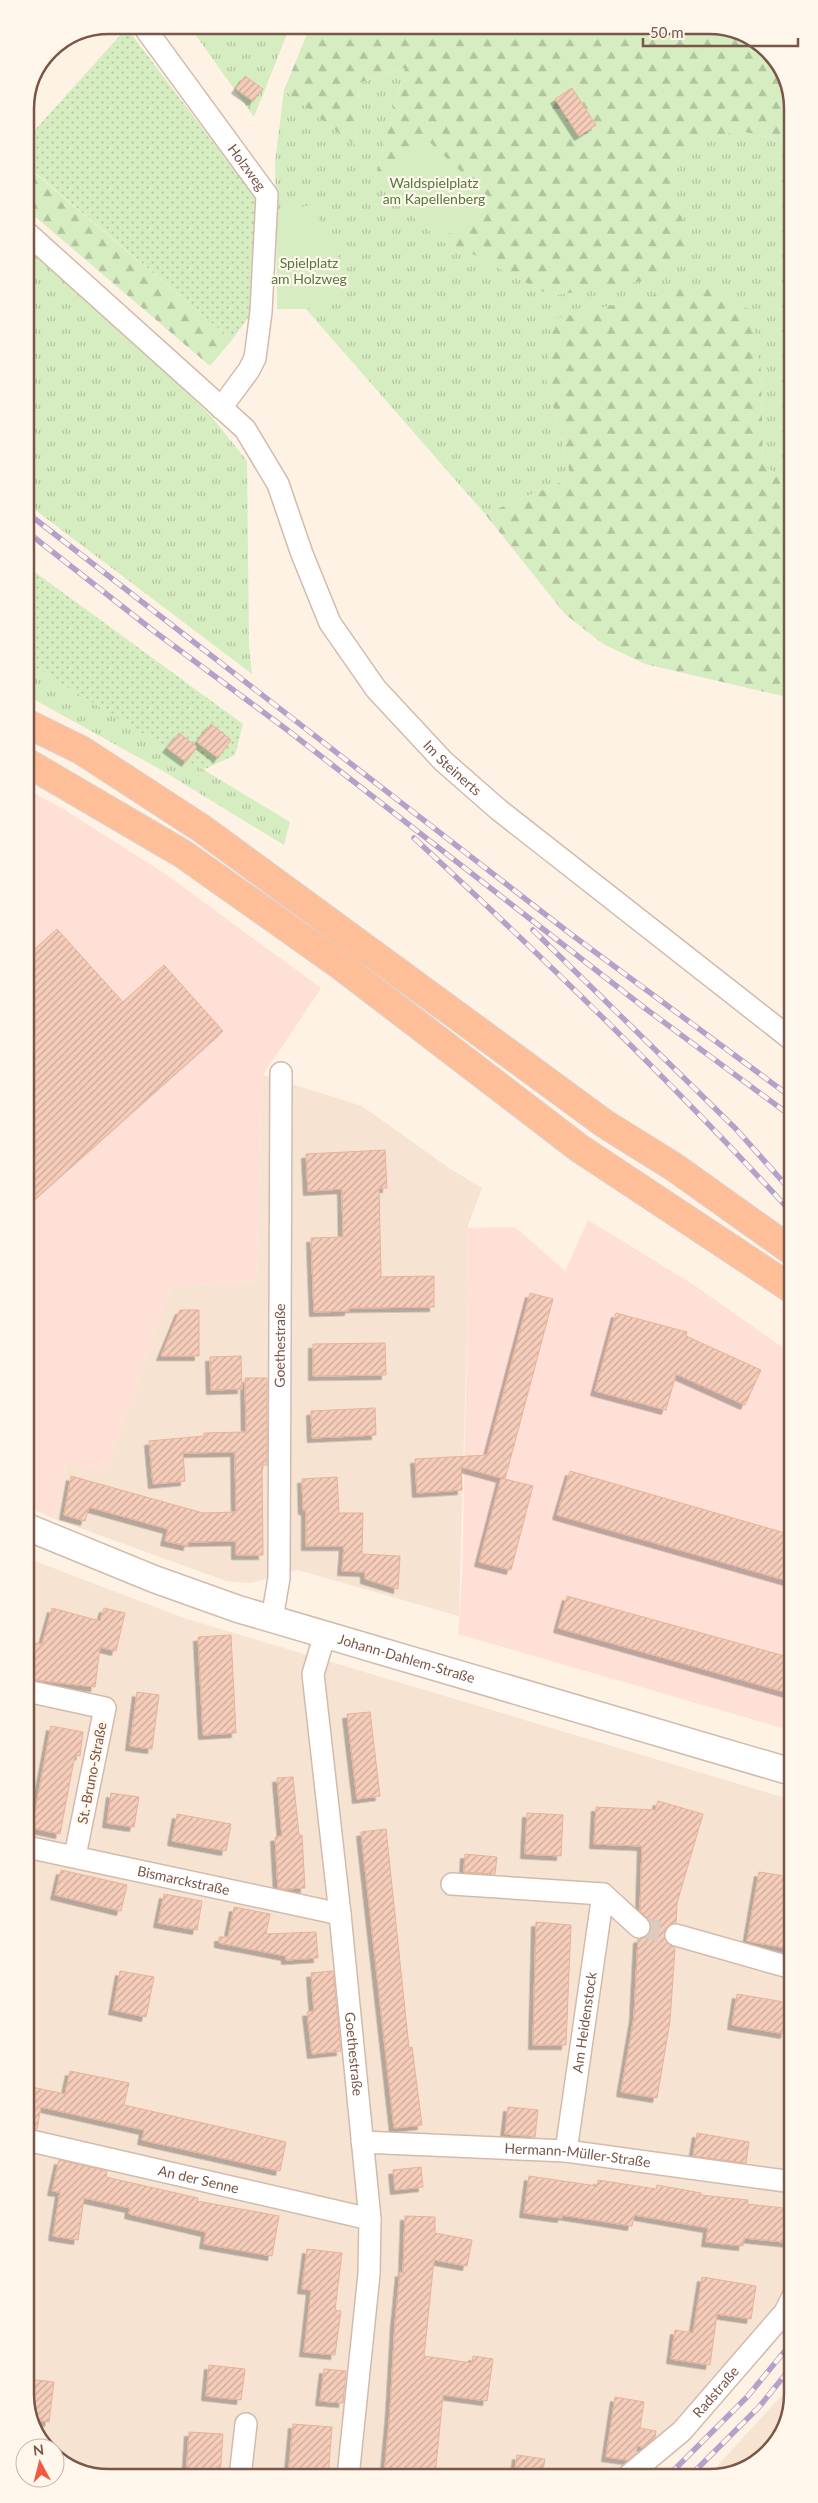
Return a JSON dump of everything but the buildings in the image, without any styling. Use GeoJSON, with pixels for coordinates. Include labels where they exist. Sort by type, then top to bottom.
{"type":"FeatureCollection","features":[{"type":"Feature","properties":{"kind":"highway"},"geometry":{"type":"LineString","coordinates":[[34,727],[81,750],[201,828],[605,1124],[674,1167],[784,1245]]}},
{"type":"Feature","properties":{"kind":"highway"},"geometry":{"type":"LineString","coordinates":[[34,767],[183,854],[340,965],[579,1148],[784,1284]]}},
{"type":"Feature","properties":{"kind":"street","name":"Holzweg"},"geometry":{"type":"LineString","coordinates":[[150,34],[267,195],[261,312],[255,358],[250,370],[221,408]]}},
{"type":"Feature","properties":{"kind":"street","name":"Im Steinerts"},"geometry":{"type":"LineString","coordinates":[[34,239],[245,429],[278,484],[302,554],[330,623],[376,689],[444,761],[499,810],[784,1034]]}},
{"type":"Feature","properties":{"kind":"street","name":"Goethestraße"},"geometry":{"type":"LineString","coordinates":[[272,1619],[279,1578],[281,1073]]}},
{"type":"Feature","properties":{"kind":"street","name":"Johann-Dahlem-Straße"},"geometry":{"type":"LineString","coordinates":[[34,1530],[154,1578],[272,1619],[784,1770]]}},
{"type":"Feature","properties":{"kind":"street","name":"Goethestraße"},"geometry":{"type":"LineString","coordinates":[[325,1634],[313,1674],[340,1914],[370,2219],[369,2274],[349,2469]]}},
{"type":"Feature","properties":{"kind":"street","name":"St.-Bruno-Straße"},"geometry":{"type":"LineString","coordinates":[[34,1693],[105,1708],[75,1856]]}},
{"type":"Feature","properties":{"kind":"street","name":"Bismarckstraße"},"geometry":{"type":"LineString","coordinates":[[34,1847],[340,1914]]}},
{"type":"Feature","properties":{"kind":"street"},"geometry":{"type":"LineString","coordinates":[[452,1884],[603,1894],[639,1927]]}},
{"type":"Feature","properties":{"kind":"street","name":"Am Heidenstock"},"geometry":{"type":"LineString","coordinates":[[566,2151],[603,1894]]}},
{"type":"Feature","properties":{"kind":"street"},"geometry":{"type":"LineString","coordinates":[[676,1935],[784,1966]]}},
{"type":"Feature","properties":{"kind":"street","name":"An der Senne"},"geometry":{"type":"LineString","coordinates":[[34,2141],[370,2219]]}},
{"type":"Feature","properties":{"kind":"street","name":"Hermann-Müller-Straße"},"geometry":{"type":"LineString","coordinates":[[362,2142],[566,2151],[784,2181]]}},
{"type":"Feature","properties":{"kind":"street","name":"Radstraße"},"geometry":{"type":"LineString","coordinates":[[636,2469],[682,2431],[784,2313]]}},
{"type":"Feature","properties":{"kind":"street"},"geometry":{"type":"LineString","coordinates":[[241,2469],[246,2424]]}},
{"type":"Feature","properties":{"kind":"shaded area"},"geometry":{"type":"Polygon","coordinates":[[[34,793],[60,807],[164,873],[321,988],[263,1075],[256,1281],[171,1287],[106,1471],[66,1463],[55,1519],[34,1510],[34,793]]]}},
{"type":"Feature","properties":{"kind":"shaded area"},"geometry":{"type":"Polygon","coordinates":[[[263,1075],[362,1106],[449,1168],[482,1188],[467,1228],[468,1293],[459,1616],[298,1570],[251,1583],[226,1581],[55,1519],[66,1463],[106,1470],[171,1287],[256,1281],[263,1075]]]}},
{"type":"Feature","properties":{"kind":"shaded area"},"geometry":{"type":"Polygon","coordinates":[[[588,1220],[694,1285],[784,1348],[784,1729],[458,1634],[462,1579],[468,1293],[467,1228],[515,1227],[565,1271],[588,1220]]]}},
{"type":"Feature","properties":{"kind":"shaded area"},"geometry":{"type":"Polygon","coordinates":[[[34,1561],[184,1618],[784,1798],[784,2330],[689,2438],[651,2469],[104,2469],[80,2464],[65,2455],[65,2438],[48,2438],[41,2427],[34,2404],[34,1561]]]}},
{"type":"Feature","properties":{"kind":"shaded area"},"geometry":{"type":"Polygon","coordinates":[[[784,2393],[783,2409],[769,2440],[751,2457],[742,2462],[729,2467],[714,2469],[784,2393]]]}},
{"type":"Feature","properties":{"kind":"green space"},"geometry":{"type":"Polygon","coordinates":[[[121,34],[131,34],[256,199],[261,281],[257,305],[232,340],[34,172],[34,131],[121,34]]]}},
{"type":"Feature","properties":{"kind":"green space"},"geometry":{"type":"Polygon","coordinates":[[[195,34],[287,34],[254,117],[195,34]]]}},
{"type":"Feature","properties":{"kind":"green space"},"geometry":{"type":"Polygon","coordinates":[[[307,34],[714,34],[729,36],[747,44],[759,52],[772,67],[782,89],[784,99],[784,142],[738,130],[700,142],[680,157],[669,189],[694,246],[668,277],[551,296],[469,252],[441,241],[374,182],[405,68],[359,83],[356,146],[284,90],[307,34]]]}},
{"type":"Feature","properties":{"kind":"green space"},"geometry":{"type":"Polygon","coordinates":[[[405,68],[374,182],[441,241],[469,252],[551,296],[694,246],[669,189],[680,157],[700,142],[738,130],[784,142],[784,480],[763,465],[761,371],[546,378],[571,478],[485,514],[306,309],[353,285],[276,212],[275,161],[284,90],[356,145],[359,83],[405,68]]]}},
{"type":"Feature","properties":{"kind":"green space","name":"Waldspielplatz am Kapellenberg"},"geometry":{"type":"Polygon","coordinates":[[[423,136],[498,206],[439,239],[374,182],[423,136]]]}},
{"type":"Feature","properties":{"kind":"green space"},"geometry":{"type":"Polygon","coordinates":[[[34,173],[232,340],[210,366],[34,216],[34,173]]]}},
{"type":"Feature","properties":{"kind":"green space","name":"Spielplatz am Holzweg"},"geometry":{"type":"Polygon","coordinates":[[[311,205],[353,285],[306,309],[277,309],[276,212],[311,205]]]}},
{"type":"Feature","properties":{"kind":"green space"},"geometry":{"type":"Polygon","coordinates":[[[34,247],[211,416],[247,461],[249,646],[252,674],[34,509],[34,247]]]}},
{"type":"Feature","properties":{"kind":"green space"},"geometry":{"type":"Polygon","coordinates":[[[702,284],[750,310],[761,371],[763,465],[784,480],[784,696],[645,664],[603,644],[565,614],[485,514],[571,478],[546,378],[554,319],[702,284]]]}},
{"type":"Feature","properties":{"kind":"green space"},"geometry":{"type":"Polygon","coordinates":[[[34,571],[243,724],[235,755],[203,770],[34,667],[34,571]]]}},
{"type":"Feature","properties":{"kind":"green space"},"geometry":{"type":"Polygon","coordinates":[[[34,667],[290,822],[284,845],[163,771],[34,699],[34,667]]]}},
{"type":"Feature","properties":{"kind":"tunnel"},"geometry":{"type":"LineString","coordinates":[[639,1927],[676,1935]]}},
{"type":"Feature","properties":{"kind":"railway"},"geometry":{"type":"LineString","coordinates":[[34,518],[572,935],[784,1092]]}},
{"type":"Feature","properties":{"kind":"railway"},"geometry":{"type":"LineString","coordinates":[[34,537],[151,629],[286,729],[646,1009],[784,1111]]}},
{"type":"Feature","properties":{"kind":"railway"},"geometry":{"type":"LineString","coordinates":[[414,838],[607,1021],[701,1116],[784,1204]]}},
{"type":"Feature","properties":{"kind":"railway"},"geometry":{"type":"LineString","coordinates":[[533,930],[736,1129],[784,1183]]}},
{"type":"Feature","properties":{"kind":"railway"},"geometry":{"type":"LineString","coordinates":[[675,2469],[747,2397],[784,2352]]}},
{"type":"Feature","properties":{"kind":"railway"},"geometry":{"type":"LineString","coordinates":[[697,2469],[759,2407],[784,2376]]}}]}
